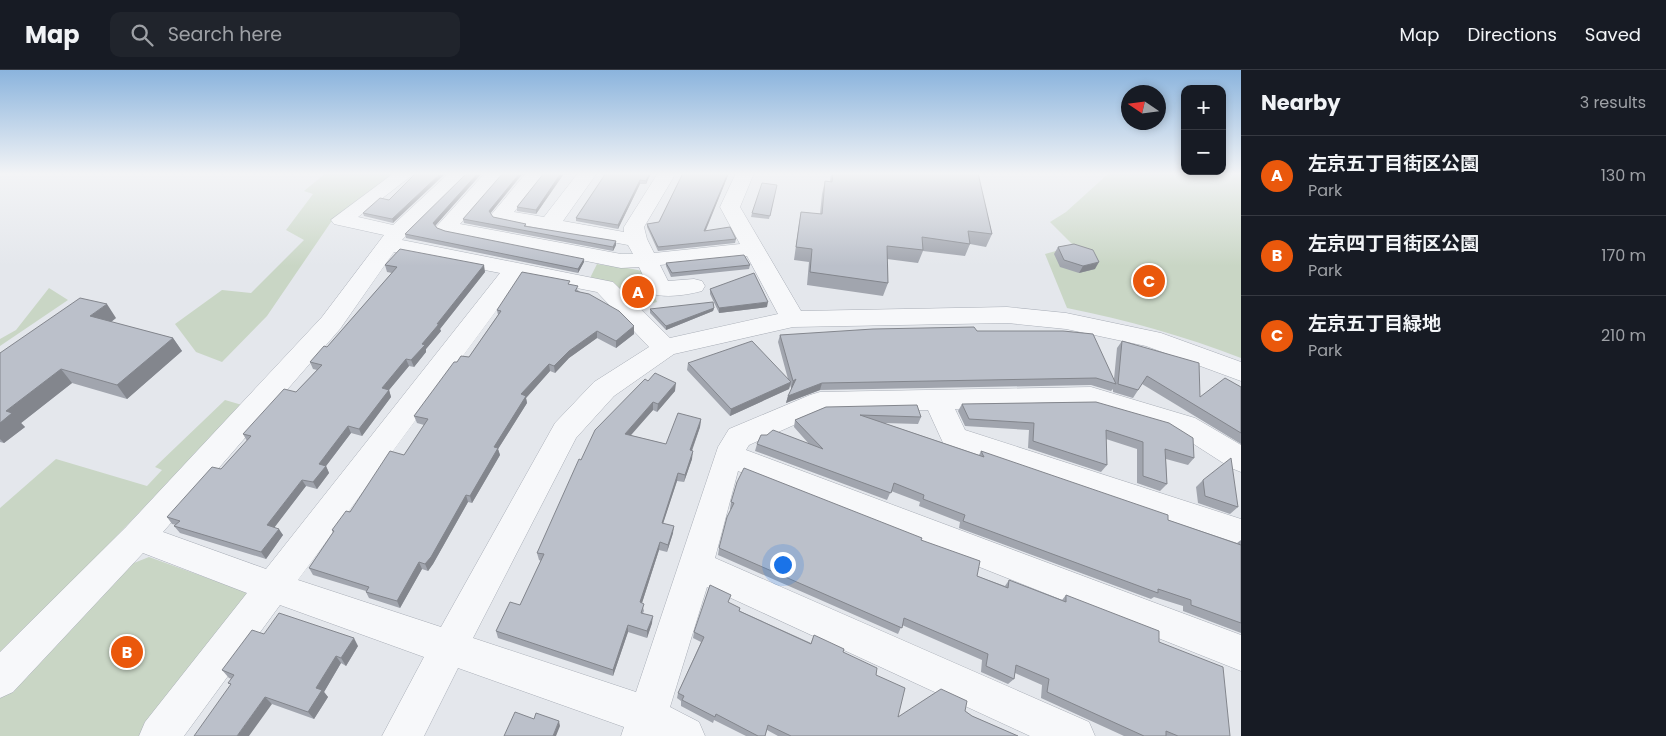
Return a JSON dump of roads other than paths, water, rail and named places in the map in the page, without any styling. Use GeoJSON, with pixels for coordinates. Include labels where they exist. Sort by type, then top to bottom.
{"type":"FeatureCollection","features":[{"type":"Feature","properties":{"kind":"street"},"geometry":{"type":"LineString","coordinates":[[363,204],[341,220],[393,238],[515,269],[605,287],[665,348]]}},
{"type":"Feature","properties":{"kind":"street"},"geometry":{"type":"LineString","coordinates":[[0,679],[138,537],[331,323],[393,238],[428,204]]}},
{"type":"Feature","properties":{"kind":"street"},"geometry":{"type":"LineString","coordinates":[[467,204],[446,227],[621,261],[754,249]]}},
{"type":"Feature","properties":{"kind":"street"},"geometry":{"type":"LineString","coordinates":[[510,204],[501,215],[614,238],[636,239]]}},
{"type":"Feature","properties":{"kind":"street"},"geometry":{"type":"LineString","coordinates":[[549,224],[564,204]]}},
{"type":"Feature","properties":{"kind":"street"},"geometry":{"type":"LineString","coordinates":[[648,204],[634,226],[636,239],[648,260],[660,289],[694,286]]}},
{"type":"Feature","properties":{"kind":"street"},"geometry":{"type":"LineString","coordinates":[[731,204],[730,207],[793,319]]}},
{"type":"Feature","properties":{"kind":"street"},"geometry":{"type":"LineString","coordinates":[[159,736],[515,269]]}},
{"type":"Feature","properties":{"kind":"street"},"geometry":{"type":"LineString","coordinates":[[402,736],[565,431],[604,389],[626,372],[665,348],[737,330],[793,319],[1007,315],[1066,321],[1152,340],[1241,372]]}},
{"type":"Feature","properties":{"kind":"street"},"geometry":{"type":"LineString","coordinates":[[644,726],[696,566],[728,455],[739,437],[820,402],[1092,397],[1185,425],[1241,460]]}},
{"type":"Feature","properties":{"kind":"street"},"geometry":{"type":"LineString","coordinates":[[937,399],[954,437],[1241,533]]}},
{"type":"Feature","properties":{"kind":"street"},"geometry":{"type":"LineString","coordinates":[[728,455],[1241,653]]}},
{"type":"Feature","properties":{"kind":"street"},"geometry":{"type":"LineString","coordinates":[[138,537],[273,587],[449,647],[644,726],[685,736]]}},
{"type":"Feature","properties":{"kind":"street"},"geometry":{"type":"LineString","coordinates":[[696,566],[1074,736]]}},
{"type":"Feature","properties":{"kind":"place","name":"左京五丁目緑地"},"geometry":{"type":"Point","coordinates":[1149,281]}},
{"type":"Feature","properties":{"kind":"place","name":"左京五丁目街区公園"},"geometry":{"type":"Point","coordinates":[638,292]}},
{"type":"Feature","properties":{"kind":"place","name":"左京四丁目街区公園"},"geometry":{"type":"Point","coordinates":[127,652]}}]}
